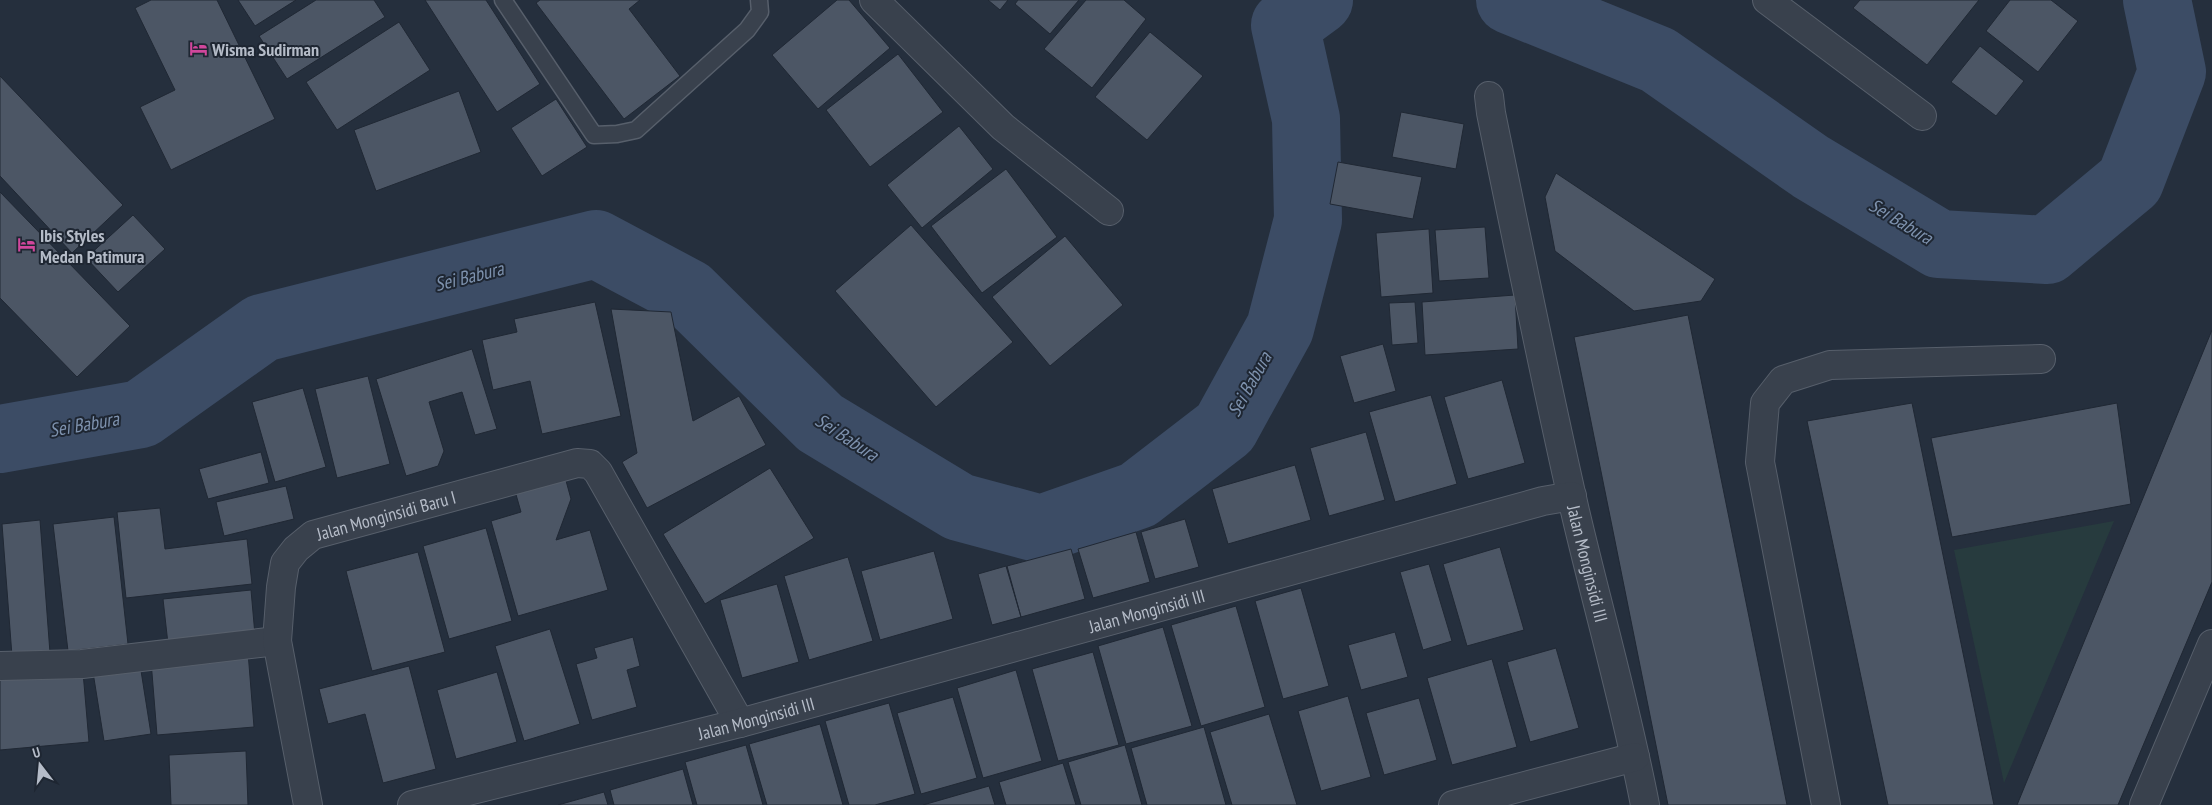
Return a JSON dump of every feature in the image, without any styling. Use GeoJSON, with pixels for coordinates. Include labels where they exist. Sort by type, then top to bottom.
{"type":"FeatureCollection","features":[{"type":"Feature","properties":{"kind":"street"},"geometry":{"type":"LineString","coordinates":[[874,0],[1003,127],[1109,210]]}},
{"type":"Feature","properties":{"kind":"street"},"geometry":{"type":"LineString","coordinates":[[1767,0],[1922,116]]}},
{"type":"Feature","properties":{"kind":"street"},"geometry":{"type":"LineString","coordinates":[[1489,96],[1531,311],[1572,496]]}},
{"type":"Feature","properties":{"kind":"street"},"geometry":{"type":"LineString","coordinates":[[1826,805],[1760,462],[1765,403],[1782,380],[1830,365],[2041,359]]}},
{"type":"Feature","properties":{"kind":"street","name":"Jalan Monginsidi Baru I"},"geometry":{"type":"LineString","coordinates":[[308,805],[277,641],[280,587],[285,563],[296,548],[314,535],[577,463],[590,464],[598,472],[740,723]]}},
{"type":"Feature","properties":{"kind":"street","name":"Jalan Monginsidi III"},"geometry":{"type":"LineString","coordinates":[[412,805],[740,723],[1543,501],[1572,496],[1636,757],[1645,805]]}},
{"type":"Feature","properties":{"kind":"street"},"geometry":{"type":"LineString","coordinates":[[1,666],[82,664],[277,641]]}},
{"type":"Feature","properties":{"kind":"street"},"geometry":{"type":"LineString","coordinates":[[2144,805],[2212,644]]}},
{"type":"Feature","properties":{"kind":"street"},"geometry":{"type":"LineString","coordinates":[[1453,805],[1636,757]]}},
{"type":"Feature","properties":{"kind":"lane"},"geometry":{"type":"LineString","coordinates":[[503,0],[594,134],[606,135],[636,130],[747,30],[760,12],[759,0]]}},
{"type":"Feature","properties":{"kind":"green space"},"geometry":{"type":"Polygon","coordinates":[[[2114,521],[2004,783],[1954,550],[2114,521]]]}},
{"type":"Feature","properties":{"kind":"building","name":"Wisma Sudirman"},"geometry":{"type":"Polygon","coordinates":[[[151,0],[217,0],[275,119],[171,170],[140,107],[175,90],[135,8],[151,0]]]}},
{"type":"Feature","properties":{"kind":"building"},"geometry":{"type":"Polygon","coordinates":[[[238,0],[296,0],[255,26],[238,0]]]}},
{"type":"Feature","properties":{"kind":"building"},"geometry":{"type":"Polygon","coordinates":[[[316,0],[374,0],[385,17],[287,79],[259,36],[316,0]]]}},
{"type":"Feature","properties":{"kind":"building"},"geometry":{"type":"Polygon","coordinates":[[[425,0],[486,0],[540,84],[497,112],[425,0]]]}},
{"type":"Feature","properties":{"kind":"building"},"geometry":{"type":"Polygon","coordinates":[[[540,0],[640,0],[629,9],[680,76],[624,119],[536,3],[540,0]]]}},
{"type":"Feature","properties":{"kind":"building"},"geometry":{"type":"Polygon","coordinates":[[[837,0],[849,0],[890,48],[818,109],[772,55],[837,0]]]}},
{"type":"Feature","properties":{"kind":"building"},"geometry":{"type":"Polygon","coordinates":[[[988,0],[1008,0],[1000,10],[988,0]]]}},
{"type":"Feature","properties":{"kind":"building"},"geometry":{"type":"Polygon","coordinates":[[[1018,0],[1079,0],[1050,34],[1015,4],[1018,0]]]}},
{"type":"Feature","properties":{"kind":"building"},"geometry":{"type":"Polygon","coordinates":[[[1086,0],[1124,0],[1146,19],[1092,88],[1044,49],[1086,0]]]}},
{"type":"Feature","properties":{"kind":"building"},"geometry":{"type":"Polygon","coordinates":[[[1860,0],[1979,0],[1927,65],[1853,8],[1860,0]]]}},
{"type":"Feature","properties":{"kind":"building"},"geometry":{"type":"Polygon","coordinates":[[[2010,0],[2051,0],[2078,21],[2038,72],[1986,31],[2010,0]]]}},
{"type":"Feature","properties":{"kind":"building"},"geometry":{"type":"Polygon","coordinates":[[[399,22],[430,70],[337,130],[306,82],[399,22]]]}},
{"type":"Feature","properties":{"kind":"building"},"geometry":{"type":"Polygon","coordinates":[[[1150,32],[1203,76],[1147,140],[1095,97],[1150,32]]]}},
{"type":"Feature","properties":{"kind":"building"},"geometry":{"type":"Polygon","coordinates":[[[1980,46],[2024,81],[1996,116],[1951,82],[1980,46]]]}},
{"type":"Feature","properties":{"kind":"building"},"geometry":{"type":"Polygon","coordinates":[[[898,54],[943,112],[870,167],[826,110],[898,54]]]}},
{"type":"Feature","properties":{"kind":"building"},"geometry":{"type":"Polygon","coordinates":[[[0,76],[123,205],[72,253],[0,176],[0,76]]]}},
{"type":"Feature","properties":{"kind":"building"},"geometry":{"type":"Polygon","coordinates":[[[459,91],[481,152],[376,191],[354,130],[459,91]]]}},
{"type":"Feature","properties":{"kind":"building"},"geometry":{"type":"Polygon","coordinates":[[[556,99],[587,147],[542,176],[511,128],[556,99]]]}},
{"type":"Feature","properties":{"kind":"building"},"geometry":{"type":"Polygon","coordinates":[[[1401,112],[1464,124],[1456,169],[1392,157],[1401,112]]]}},
{"type":"Feature","properties":{"kind":"building"},"geometry":{"type":"Polygon","coordinates":[[[959,126],[993,169],[922,228],[887,185],[959,126]]]}},
{"type":"Feature","properties":{"kind":"building"},"geometry":{"type":"Polygon","coordinates":[[[1338,162],[1422,177],[1413,219],[1330,204],[1338,162]]]}},
{"type":"Feature","properties":{"kind":"building"},"geometry":{"type":"Polygon","coordinates":[[[1006,169],[1057,237],[982,293],[931,226],[1006,169]]]}},
{"type":"Feature","properties":{"kind":"building"},"geometry":{"type":"Polygon","coordinates":[[[1556,173],[1715,279],[1701,301],[1634,311],[1555,251],[1545,197],[1556,173]]]}},
{"type":"Feature","properties":{"kind":"building","name":"Ibis Styles Medan Patimura"},"geometry":{"type":"Polygon","coordinates":[[[0,192],[130,326],[77,377],[0,298],[0,192]]]}},
{"type":"Feature","properties":{"kind":"building"},"geometry":{"type":"Polygon","coordinates":[[[133,215],[165,249],[118,292],[86,258],[133,215]]]}},
{"type":"Feature","properties":{"kind":"building"},"geometry":{"type":"Polygon","coordinates":[[[911,225],[1013,342],[936,407],[835,291],[911,225]]]}},
{"type":"Feature","properties":{"kind":"building"},"geometry":{"type":"Polygon","coordinates":[[[1485,227],[1489,278],[1439,281],[1435,230],[1485,227]]]}},
{"type":"Feature","properties":{"kind":"building"},"geometry":{"type":"Polygon","coordinates":[[[1429,229],[1433,293],[1381,297],[1376,233],[1429,229]]]}},
{"type":"Feature","properties":{"kind":"building"},"geometry":{"type":"Polygon","coordinates":[[[1065,236],[1123,305],[1050,366],[992,297],[1065,236]]]}},
{"type":"Feature","properties":{"kind":"building"},"geometry":{"type":"Polygon","coordinates":[[[1515,295],[1518,349],[1425,355],[1422,302],[1515,295]]]}},
{"type":"Feature","properties":{"kind":"building"},"geometry":{"type":"Polygon","coordinates":[[[595,302],[621,416],[542,434],[530,381],[493,390],[482,340],[517,332],[514,319],[595,302]]]}},
{"type":"Feature","properties":{"kind":"building"},"geometry":{"type":"Polygon","coordinates":[[[1415,302],[1418,343],[1392,345],[1389,303],[1415,302]]]}},
{"type":"Feature","properties":{"kind":"building"},"geometry":{"type":"Polygon","coordinates":[[[611,309],[671,312],[693,421],[739,396],[766,445],[647,508],[622,462],[637,453],[611,309]]]}},
{"type":"Feature","properties":{"kind":"building"},"geometry":{"type":"Polygon","coordinates":[[[1688,315],[1787,805],[1668,805],[1574,337],[1688,315]]]}},
{"type":"Feature","properties":{"kind":"building"},"geometry":{"type":"Polygon","coordinates":[[[2212,330],[2212,582],[2118,805],[2017,805],[2212,330]]]}},
{"type":"Feature","properties":{"kind":"building"},"geometry":{"type":"Polygon","coordinates":[[[1383,344],[1396,391],[1354,403],[1340,356],[1383,344]]]}},
{"type":"Feature","properties":{"kind":"building"},"geometry":{"type":"Polygon","coordinates":[[[472,349],[497,429],[475,435],[462,392],[429,402],[444,451],[438,466],[406,476],[376,379],[472,349]]]}},
{"type":"Feature","properties":{"kind":"building"},"geometry":{"type":"Polygon","coordinates":[[[368,376],[390,464],[337,478],[315,389],[368,376]]]}},
{"type":"Feature","properties":{"kind":"building"},"geometry":{"type":"Polygon","coordinates":[[[1502,380],[1525,463],[1468,479],[1444,397],[1502,380]]]}},
{"type":"Feature","properties":{"kind":"building"},"geometry":{"type":"Polygon","coordinates":[[[303,388],[326,467],[275,482],[252,402],[303,388]]]}},
{"type":"Feature","properties":{"kind":"building"},"geometry":{"type":"Polygon","coordinates":[[[1431,395],[1457,484],[1395,502],[1369,412],[1431,395]]]}},
{"type":"Feature","properties":{"kind":"building"},"geometry":{"type":"Polygon","coordinates":[[[1912,403],[1994,805],[1888,805],[1807,421],[1912,403]]]}},
{"type":"Feature","properties":{"kind":"building"},"geometry":{"type":"Polygon","coordinates":[[[2117,403],[2131,504],[1952,537],[1931,438],[2117,403]]]}},
{"type":"Feature","properties":{"kind":"building"},"geometry":{"type":"Polygon","coordinates":[[[1366,432],[1385,500],[1329,516],[1310,448],[1366,432]]]}},
{"type":"Feature","properties":{"kind":"building"},"geometry":{"type":"Polygon","coordinates":[[[261,452],[269,483],[208,499],[199,469],[261,452]]]}},
{"type":"Feature","properties":{"kind":"building"},"geometry":{"type":"Polygon","coordinates":[[[1295,465],[1311,520],[1228,544],[1212,489],[1295,465]]]}},
{"type":"Feature","properties":{"kind":"building"},"geometry":{"type":"Polygon","coordinates":[[[770,468],[814,538],[705,604],[663,534],[770,468]]]}},
{"type":"Feature","properties":{"kind":"building"},"geometry":{"type":"Polygon","coordinates":[[[565,477],[571,499],[556,540],[590,530],[608,590],[518,616],[491,521],[521,512],[515,491],[565,477]]]}},
{"type":"Feature","properties":{"kind":"building"},"geometry":{"type":"Polygon","coordinates":[[[286,486],[294,519],[224,536],[216,502],[286,486]]]}},
{"type":"Feature","properties":{"kind":"building"},"geometry":{"type":"Polygon","coordinates":[[[160,508],[165,549],[247,539],[252,584],[126,598],[117,512],[160,508]]]}},
{"type":"Feature","properties":{"kind":"building"},"geometry":{"type":"Polygon","coordinates":[[[114,517],[128,644],[68,651],[53,524],[114,517]]]}},
{"type":"Feature","properties":{"kind":"building"},"geometry":{"type":"Polygon","coordinates":[[[1185,519],[1199,567],[1155,579],[1141,532],[1185,519]]]}},
{"type":"Feature","properties":{"kind":"building"},"geometry":{"type":"Polygon","coordinates":[[[40,520],[50,653],[12,656],[2,524],[40,520]]]}},
{"type":"Feature","properties":{"kind":"building"},"geometry":{"type":"Polygon","coordinates":[[[486,528],[512,621],[449,639],[423,546],[486,528]]]}},
{"type":"Feature","properties":{"kind":"building"},"geometry":{"type":"Polygon","coordinates":[[[1136,532],[1150,582],[1093,598],[1078,549],[1136,532]]]}},
{"type":"Feature","properties":{"kind":"building"},"geometry":{"type":"Polygon","coordinates":[[[1500,547],[1524,630],[1467,646],[1443,564],[1500,547]]]}},
{"type":"Feature","properties":{"kind":"building"},"geometry":{"type":"Polygon","coordinates":[[[1071,549],[1085,599],[1021,617],[1007,566],[1071,549]]]}},
{"type":"Feature","properties":{"kind":"building"},"geometry":{"type":"Polygon","coordinates":[[[934,551],[953,619],[880,640],[861,571],[934,551]]]}},
{"type":"Feature","properties":{"kind":"building"},"geometry":{"type":"Polygon","coordinates":[[[418,552],[445,652],[372,671],[346,571],[418,552]]]}},
{"type":"Feature","properties":{"kind":"building"},"geometry":{"type":"Polygon","coordinates":[[[848,557],[873,641],[809,660],[784,576],[848,557]]]}},
{"type":"Feature","properties":{"kind":"building"},"geometry":{"type":"Polygon","coordinates":[[[1429,564],[1452,641],[1423,650],[1400,572],[1429,564]]]}},
{"type":"Feature","properties":{"kind":"building"},"geometry":{"type":"Polygon","coordinates":[[[1006,566],[1021,617],[992,625],[978,574],[1006,566]]]}},
{"type":"Feature","properties":{"kind":"building"},"geometry":{"type":"Polygon","coordinates":[[[777,584],[799,662],[742,678],[720,600],[777,584]]]}},
{"type":"Feature","properties":{"kind":"building"},"geometry":{"type":"Polygon","coordinates":[[[1301,588],[1329,686],[1283,699],[1255,601],[1301,588]]]}},
{"type":"Feature","properties":{"kind":"building"},"geometry":{"type":"Polygon","coordinates":[[[251,590],[255,635],[168,644],[163,599],[251,590]]]}},
{"type":"Feature","properties":{"kind":"building"},"geometry":{"type":"Polygon","coordinates":[[[1236,606],[1265,707],[1201,726],[1171,625],[1236,606]]]}},
{"type":"Feature","properties":{"kind":"building"},"geometry":{"type":"Polygon","coordinates":[[[1163,627],[1192,726],[1126,744],[1098,646],[1163,627]]]}},
{"type":"Feature","properties":{"kind":"building"},"geometry":{"type":"Polygon","coordinates":[[[550,629],[580,724],[524,741],[495,646],[550,629]]]}},
{"type":"Feature","properties":{"kind":"building"},"geometry":{"type":"Polygon","coordinates":[[[1395,632],[1408,677],[1361,690],[1348,645],[1395,632]]]}},
{"type":"Feature","properties":{"kind":"building"},"geometry":{"type":"Polygon","coordinates":[[[633,637],[640,666],[627,670],[637,707],[592,720],[576,664],[597,658],[594,648],[633,637]]]}},
{"type":"Feature","properties":{"kind":"building"},"geometry":{"type":"Polygon","coordinates":[[[1556,648],[1579,728],[1530,742],[1507,662],[1556,648]]]}},
{"type":"Feature","properties":{"kind":"building"},"geometry":{"type":"Polygon","coordinates":[[[248,652],[254,727],[157,735],[151,661],[248,652]]]}},
{"type":"Feature","properties":{"kind":"building"},"geometry":{"type":"Polygon","coordinates":[[[1093,652],[1119,745],[1058,761],[1032,669],[1093,652]]]}},
{"type":"Feature","properties":{"kind":"building"},"geometry":{"type":"Polygon","coordinates":[[[139,658],[151,734],[104,741],[92,666],[139,658]]]}},
{"type":"Feature","properties":{"kind":"building"},"geometry":{"type":"Polygon","coordinates":[[[1492,659],[1517,747],[1452,765],[1427,678],[1492,659]]]}},
{"type":"Feature","properties":{"kind":"building"},"geometry":{"type":"Polygon","coordinates":[[[409,666],[436,769],[383,783],[365,714],[328,724],[319,689],[409,666]]]}},
{"type":"Feature","properties":{"kind":"building"},"geometry":{"type":"Polygon","coordinates":[[[1016,670],[1042,761],[983,778],[957,688],[1016,670]]]}},
{"type":"Feature","properties":{"kind":"building"},"geometry":{"type":"Polygon","coordinates":[[[83,672],[89,742],[0,750],[0,679],[83,672]]]}},
{"type":"Feature","properties":{"kind":"building"},"geometry":{"type":"Polygon","coordinates":[[[497,672],[517,742],[456,759],[437,690],[497,672]]]}},
{"type":"Feature","properties":{"kind":"building"},"geometry":{"type":"Polygon","coordinates":[[[1348,696],[1371,777],[1321,791],[1298,711],[1348,696]]]}},
{"type":"Feature","properties":{"kind":"building"},"geometry":{"type":"Polygon","coordinates":[[[953,697],[977,778],[921,794],[897,713],[953,697]]]}},
{"type":"Feature","properties":{"kind":"building"},"geometry":{"type":"Polygon","coordinates":[[[1419,698],[1437,760],[1384,775],[1366,713],[1419,698]]]}},
{"type":"Feature","properties":{"kind":"building"},"geometry":{"type":"Polygon","coordinates":[[[889,703],[915,794],[875,805],[849,805],[825,721],[889,703]]]}},
{"type":"Feature","properties":{"kind":"building"},"geometry":{"type":"Polygon","coordinates":[[[1269,714],[1297,805],[1232,805],[1210,732],[1269,714]]]}},
{"type":"Feature","properties":{"kind":"building"},"geometry":{"type":"Polygon","coordinates":[[[820,724],[843,805],[767,805],[749,744],[820,724]]]}},
{"type":"Feature","properties":{"kind":"building"},"geometry":{"type":"Polygon","coordinates":[[[1204,727],[1226,805],[1147,805],[1131,748],[1204,727]]]}},
{"type":"Feature","properties":{"kind":"building"},"geometry":{"type":"Polygon","coordinates":[[[746,745],[763,805],[697,805],[685,762],[746,745]]]}},
{"type":"Feature","properties":{"kind":"building"},"geometry":{"type":"Polygon","coordinates":[[[1125,745],[1142,805],[1081,805],[1068,762],[1125,745]]]}},
{"type":"Feature","properties":{"kind":"building"},"geometry":{"type":"Polygon","coordinates":[[[246,751],[248,805],[171,805],[169,755],[246,751]]]}},
{"type":"Feature","properties":{"kind":"building"},"geometry":{"type":"Polygon","coordinates":[[[1063,763],[1076,805],[1006,805],[999,782],[1063,763]]]}},
{"type":"Feature","properties":{"kind":"building"},"geometry":{"type":"Polygon","coordinates":[[[683,769],[693,805],[614,805],[610,790],[683,769]]]}},
{"type":"Feature","properties":{"kind":"building"},"geometry":{"type":"Polygon","coordinates":[[[989,786],[995,805],[923,805],[989,786]]]}},
{"type":"Feature","properties":{"kind":"building"},"geometry":{"type":"Polygon","coordinates":[[[604,792],[608,805],[558,805],[604,792]]]}},
{"type":"Feature","properties":{"kind":"waterway","name":"Sei Babura"},"geometry":{"type":"LineString","coordinates":[[0,439],[141,414],[262,328],[596,244],[688,293],[820,423],[959,507],[1041,529],[1138,495],[1225,428],[1280,328],[1308,220],[1306,119],[1285,25],[1319,0]]}},
{"type":"Feature","properties":{"kind":"waterway","name":"Sei Babura"},"geometry":{"type":"LineString","coordinates":[[1510,0],[1658,60],[1811,167],[1939,244],[2047,250],[2130,181],[2172,72],[2157,0]]}},
{"type":"Feature","properties":{"kind":"place","name":"Wisma Sudirman"},"geometry":{"type":"Point","coordinates":[198,49]}},
{"type":"Feature","properties":{"kind":"place","name":"Ibis Styles Medan Patimura"},"geometry":{"type":"Point","coordinates":[26,245]}}]}
